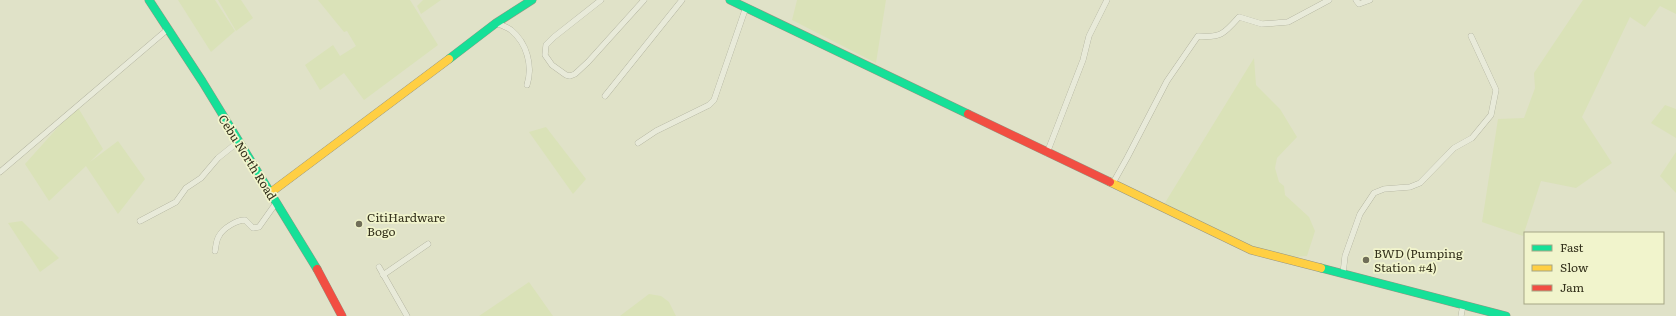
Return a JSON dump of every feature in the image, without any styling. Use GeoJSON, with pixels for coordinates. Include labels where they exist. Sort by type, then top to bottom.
{"type":"FeatureCollection","features":[{"type":"Feature","properties":{"kind":"main road","name":"Cebu North Road"},"geometry":{"type":"LineString","coordinates":[[149,0],[202,81],[238,142],[318,269],[342,316]]}},
{"type":"Feature","properties":{"kind":"main road"},"geometry":{"type":"LineString","coordinates":[[270,193],[496,23],[532,0]]}},
{"type":"Feature","properties":{"kind":"main road"},"geometry":{"type":"LineString","coordinates":[[730,0],[1251,250],[1506,316]]}},
{"type":"Feature","properties":{"kind":"street"},"geometry":{"type":"LineString","coordinates":[[601,0],[546,45],[545,55],[552,65],[566,75],[570,76],[575,74],[588,62],[644,0]]}},
{"type":"Feature","properties":{"kind":"street"},"geometry":{"type":"LineString","coordinates":[[605,96],[682,0]]}},
{"type":"Feature","properties":{"kind":"street"},"geometry":{"type":"LineString","coordinates":[[1047,153],[1083,60],[1089,36],[1107,0]]}},
{"type":"Feature","properties":{"kind":"street"},"geometry":{"type":"LineString","coordinates":[[1113,183],[1167,81],[1198,36],[1216,37],[1228,30],[1239,17],[1262,24],[1288,22],[1329,0]]}},
{"type":"Feature","properties":{"kind":"street"},"geometry":{"type":"LineString","coordinates":[[1356,0],[1359,4],[1370,0]]}},
{"type":"Feature","properties":{"kind":"street"},"geometry":{"type":"LineString","coordinates":[[638,143],[656,131],[709,105],[714,100],[746,7]]}},
{"type":"Feature","properties":{"kind":"street"},"geometry":{"type":"LineString","coordinates":[[496,23],[510,29],[527,53],[530,70],[526,85]]}},
{"type":"Feature","properties":{"kind":"street"},"geometry":{"type":"LineString","coordinates":[[0,172],[168,29]]}},
{"type":"Feature","properties":{"kind":"street"},"geometry":{"type":"LineString","coordinates":[[1343,274],[1345,256],[1360,214],[1374,193],[1384,189],[1410,187],[1420,183],[1454,148],[1472,138],[1491,115],[1496,90],[1471,36]]}},
{"type":"Feature","properties":{"kind":"street"},"geometry":{"type":"LineString","coordinates":[[140,221],[176,202],[186,188],[201,178],[218,158],[238,142]]}},
{"type":"Feature","properties":{"kind":"street"},"geometry":{"type":"LineString","coordinates":[[215,251],[218,236],[223,231],[239,220],[245,220],[253,228],[259,227],[276,203]]}},
{"type":"Feature","properties":{"kind":"street"},"geometry":{"type":"LineString","coordinates":[[383,274],[428,244]]}},
{"type":"Feature","properties":{"kind":"street"},"geometry":{"type":"LineString","coordinates":[[379,267],[407,316]]}},
{"type":"Feature","properties":{"kind":"street"},"geometry":{"type":"LineString","coordinates":[[1461,316],[1463,305]]}},
{"type":"Feature","properties":{"kind":"green space"},"geometry":{"type":"Polygon","coordinates":[[[178,0],[215,0],[235,31],[211,52],[178,0]]]}},
{"type":"Feature","properties":{"kind":"green space"},"geometry":{"type":"Polygon","coordinates":[[[218,0],[241,0],[253,18],[236,31],[218,0]]]}},
{"type":"Feature","properties":{"kind":"green space"},"geometry":{"type":"Polygon","coordinates":[[[318,0],[410,0],[438,45],[364,100],[344,73],[320,90],[305,65],[333,45],[340,56],[356,46],[347,31],[344,32],[318,0]]]}},
{"type":"Feature","properties":{"kind":"green space"},"geometry":{"type":"Polygon","coordinates":[[[423,0],[441,0],[421,14],[417,6],[423,0]]]}},
{"type":"Feature","properties":{"kind":"green space"},"geometry":{"type":"Polygon","coordinates":[[[797,0],[886,0],[876,63],[792,20],[797,0]]]}},
{"type":"Feature","properties":{"kind":"green space"},"geometry":{"type":"Polygon","coordinates":[[[1583,0],[1676,0],[1676,14],[1660,6],[1645,27],[1630,17],[1582,117],[1612,163],[1576,188],[1541,181],[1523,236],[1482,222],[1498,119],[1524,118],[1535,88],[1534,73],[1583,0]]]}},
{"type":"Feature","properties":{"kind":"green space"},"geometry":{"type":"Polygon","coordinates":[[[1254,58],[1256,85],[1280,109],[1297,137],[1277,158],[1275,168],[1279,182],[1284,186],[1285,195],[1309,217],[1315,231],[1307,256],[1292,257],[1243,244],[1163,206],[1254,58]]]}},
{"type":"Feature","properties":{"kind":"green space"},"geometry":{"type":"Polygon","coordinates":[[[1665,105],[1676,109],[1676,138],[1651,123],[1665,105]]]}},
{"type":"Feature","properties":{"kind":"green space"},"geometry":{"type":"Polygon","coordinates":[[[77,106],[103,149],[90,162],[118,141],[145,179],[118,214],[86,166],[49,201],[25,164],[77,106]]]}},
{"type":"Feature","properties":{"kind":"green space"},"geometry":{"type":"Polygon","coordinates":[[[546,127],[586,179],[573,194],[529,132],[546,127]]]}},
{"type":"Feature","properties":{"kind":"green space"},"geometry":{"type":"Polygon","coordinates":[[[1676,152],[1676,193],[1660,176],[1676,152]]]}},
{"type":"Feature","properties":{"kind":"green space"},"geometry":{"type":"Polygon","coordinates":[[[22,221],[59,258],[40,272],[8,223],[22,221]]]}},
{"type":"Feature","properties":{"kind":"green space"},"geometry":{"type":"Polygon","coordinates":[[[529,282],[553,316],[479,316],[529,282]]]}},
{"type":"Feature","properties":{"kind":"green space"},"geometry":{"type":"Polygon","coordinates":[[[649,294],[661,296],[669,302],[676,316],[620,316],[649,294]]]}},
{"type":"Feature","properties":{"kind":"traffic: fast"},"geometry":{"type":"LineString","coordinates":[[149,0],[202,81],[317,269]]}},
{"type":"Feature","properties":{"kind":"traffic: fast"},"geometry":{"type":"LineString","coordinates":[[449,59],[496,23],[532,0]]}},
{"type":"Feature","properties":{"kind":"traffic: fast"},"geometry":{"type":"LineString","coordinates":[[730,0],[968,114]]}},
{"type":"Feature","properties":{"kind":"traffic: fast"},"geometry":{"type":"LineString","coordinates":[[1321,268],[1506,316]]}},
{"type":"Feature","properties":{"kind":"traffic: slow"},"geometry":{"type":"LineString","coordinates":[[270,193],[449,59]]}},
{"type":"Feature","properties":{"kind":"traffic: slow"},"geometry":{"type":"LineString","coordinates":[[1110,182],[1251,250],[1321,268]]}},
{"type":"Feature","properties":{"kind":"traffic: jam"},"geometry":{"type":"LineString","coordinates":[[968,114],[1110,182]]}},
{"type":"Feature","properties":{"kind":"traffic: jam"},"geometry":{"type":"LineString","coordinates":[[317,269],[342,316]]}},
{"type":"Feature","properties":{"kind":"place","name":"CitiHardware Bogo"},"geometry":{"type":"Point","coordinates":[359,224]}},
{"type":"Feature","properties":{"kind":"place","name":"BWD (Pumping Station #4)"},"geometry":{"type":"Point","coordinates":[1366,260]}}]}
